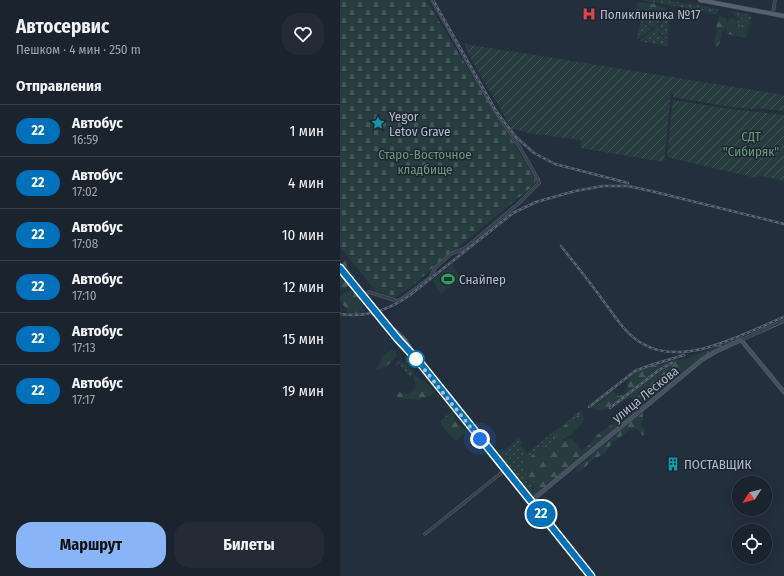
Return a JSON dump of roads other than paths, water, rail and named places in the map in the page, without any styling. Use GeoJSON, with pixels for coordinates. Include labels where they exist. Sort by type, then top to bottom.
{"type":"FeatureCollection","features":[{"type":"Feature","properties":{"kind":"main road"},"geometry":{"type":"LineString","coordinates":[[700,0],[784,16]]}},
{"type":"Feature","properties":{"kind":"main road"},"geometry":{"type":"LineString","coordinates":[[340,268],[382,319],[405,340],[418,360],[505,470],[591,575]]}},
{"type":"Feature","properties":{"kind":"main road"},"geometry":{"type":"LineString","coordinates":[[741,340],[784,392]]}},
{"type":"Feature","properties":{"kind":"main road","name":"улица Лескова"},"geometry":{"type":"LineString","coordinates":[[530,501],[703,360],[715,352],[741,340]]}},
{"type":"Feature","properties":{"kind":"street"},"geometry":{"type":"LineString","coordinates":[[363,296],[369,292],[397,301],[403,298],[430,278],[435,268],[451,254],[464,249],[519,203],[539,183],[519,146],[496,112],[432,0]]}},
{"type":"Feature","properties":{"kind":"street"},"geometry":{"type":"LineString","coordinates":[[773,14],[776,0]]}},
{"type":"Feature","properties":{"kind":"street","name":"улица Лескова"},"geometry":{"type":"LineString","coordinates":[[741,340],[784,321]]}},
{"type":"Feature","properties":{"kind":"street"},"geometry":{"type":"LineString","coordinates":[[425,534],[505,470]]}},
{"type":"Feature","properties":{"kind":"railway"},"geometry":{"type":"LineString","coordinates":[[433,0],[496,111],[516,137],[534,153],[555,164],[628,183]]}},
{"type":"Feature","properties":{"kind":"railway"},"geometry":{"type":"LineString","coordinates":[[340,314],[368,314],[394,305],[410,295],[513,213],[536,202],[575,191],[603,186],[628,186],[784,224]]}},
{"type":"Feature","properties":{"kind":"railway"},"geometry":{"type":"LineString","coordinates":[[561,246],[625,330],[643,344],[659,350],[677,352],[714,346],[784,317]]}},
{"type":"Feature","properties":{"kind":"railway"},"geometry":{"type":"LineString","coordinates":[[589,407],[635,371],[684,355]]}},
{"type":"Feature","properties":{"kind":"railway"},"geometry":{"type":"LineString","coordinates":[[610,408],[659,370],[672,363]]}},
{"type":"Feature","properties":{"kind":"place","name":"Поликлиника №17"},"geometry":{"type":"Point","coordinates":[589,14]}},
{"type":"Feature","properties":{"kind":"place","name":"Yegor Letov Grave"},"geometry":{"type":"Point","coordinates":[378,123]}},
{"type":"Feature","properties":{"kind":"place","name":"Снайпер"},"geometry":{"type":"Point","coordinates":[448,279]}},
{"type":"Feature","properties":{"kind":"place","name":"ПОСТАВЩИК"},"geometry":{"type":"Point","coordinates":[673,464]}},
{"type":"Feature","properties":{"kind":"park label","name":"СДТ \"Сибиряк\""},"geometry":{"type":"Point","coordinates":[751,144]}},
{"type":"Feature","properties":{"kind":"park label","name":"Старо-Восточное кладбище"},"geometry":{"type":"Point","coordinates":[425,162]}}]}
